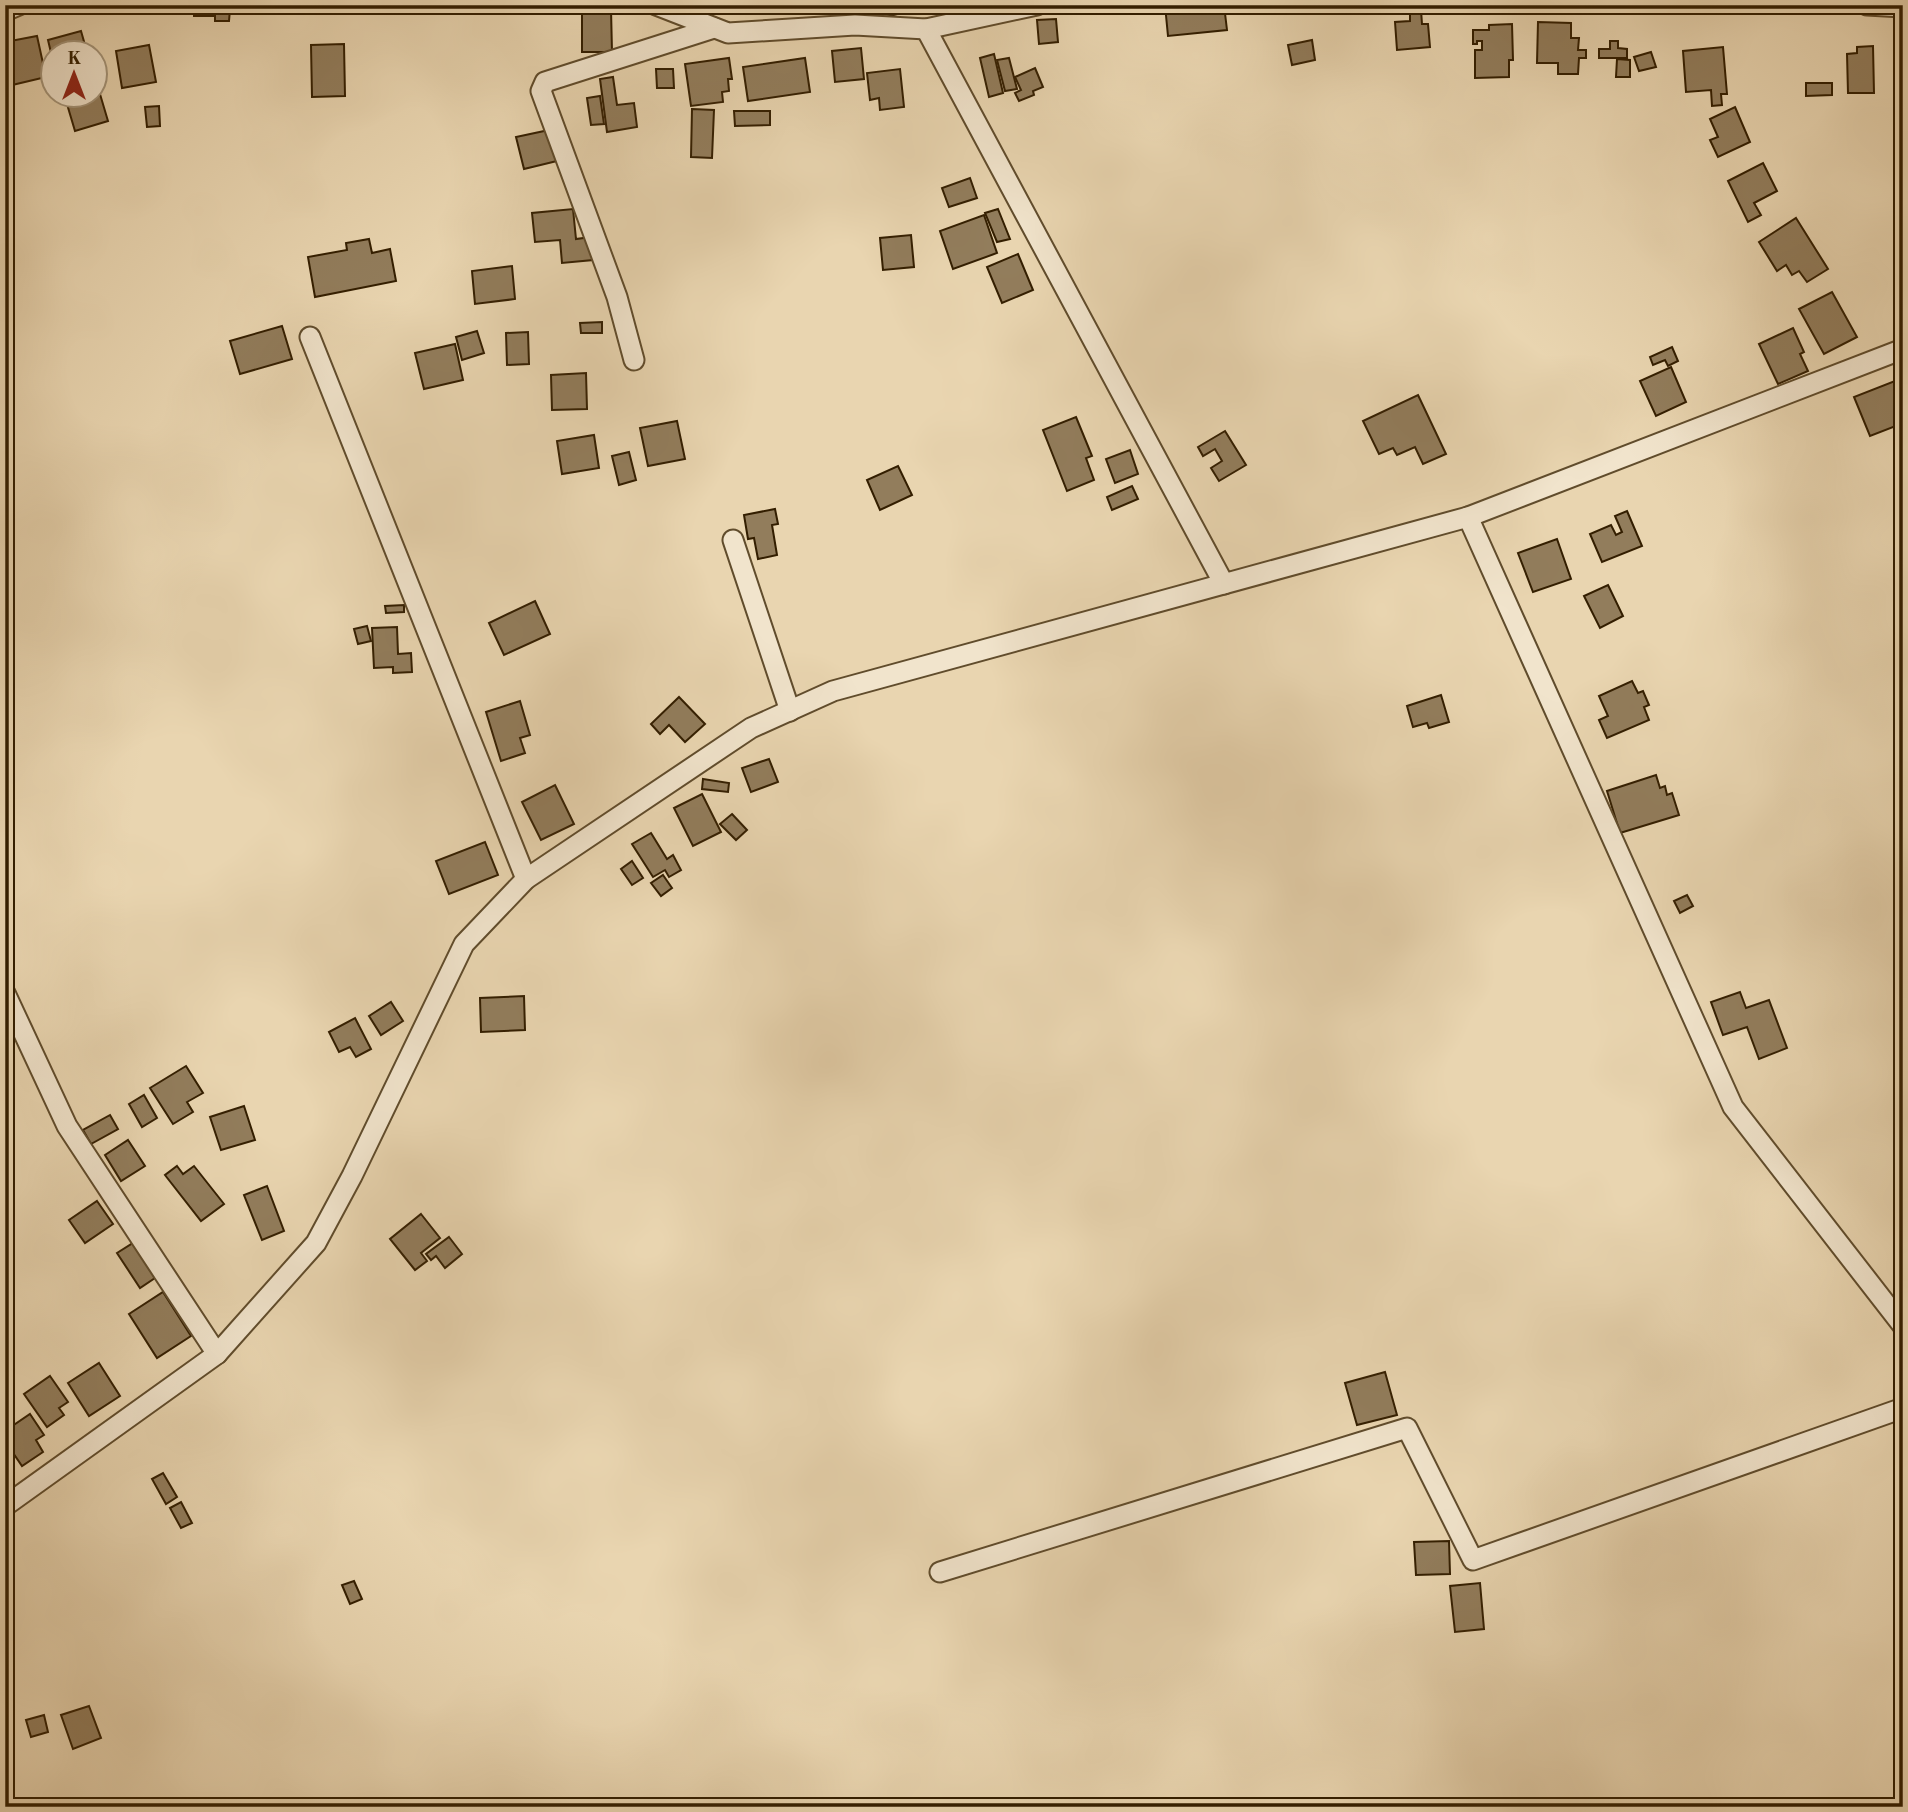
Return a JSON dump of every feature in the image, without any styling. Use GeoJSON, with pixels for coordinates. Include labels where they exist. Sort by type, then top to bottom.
{"type":"FeatureCollection","features":[{"type":"Feature","properties":{"kind":"street"},"geometry":{"type":"LineString","coordinates":[[5,10],[19,5]]}},
{"type":"Feature","properties":{"kind":"street"},"geometry":{"type":"LineString","coordinates":[[656,5],[728,33],[855,25],[926,29],[1037,5]]}},
{"type":"Feature","properties":{"kind":"street"},"geometry":{"type":"LineString","coordinates":[[1867,5],[1903,7]]}},
{"type":"Feature","properties":{"kind":"street"},"geometry":{"type":"LineString","coordinates":[[634,360],[617,297],[541,91],[545,82],[714,28]]}},
{"type":"Feature","properties":{"kind":"street"},"geometry":{"type":"LineString","coordinates":[[926,29],[1224,584]]}},
{"type":"Feature","properties":{"kind":"street"},"geometry":{"type":"LineString","coordinates":[[310,337],[526,879]]}},
{"type":"Feature","properties":{"kind":"street"},"geometry":{"type":"LineString","coordinates":[[5,1506],[217,1354],[316,1243],[352,1176],[464,944],[526,879],[751,728],[833,691],[1468,517],[1903,349]]}},
{"type":"Feature","properties":{"kind":"street"},"geometry":{"type":"LineString","coordinates":[[1468,517],[1733,1107],[1903,1326]]}},
{"type":"Feature","properties":{"kind":"street"},"geometry":{"type":"LineString","coordinates":[[733,540],[790,711]]}},
{"type":"Feature","properties":{"kind":"street"},"geometry":{"type":"LineString","coordinates":[[5,993],[66,1126],[217,1354]]}},
{"type":"Feature","properties":{"kind":"street"},"geometry":{"type":"LineString","coordinates":[[940,1572],[1407,1428],[1473,1560],[1903,1408]]}},
{"type":"Feature","properties":{"kind":"building"},"geometry":{"type":"Polygon","coordinates":[[[194,5],[230,9],[229,21],[215,21],[215,16],[194,16],[194,5]]]}},
{"type":"Feature","properties":{"kind":"building"},"geometry":{"type":"Polygon","coordinates":[[[879,5],[914,5],[915,9],[883,18],[879,5]]]}},
{"type":"Feature","properties":{"kind":"building"},"geometry":{"type":"Polygon","coordinates":[[[1165,5],[1224,5],[1227,30],[1168,36],[1165,5]]]}},
{"type":"Feature","properties":{"kind":"building"},"geometry":{"type":"Polygon","coordinates":[[[582,9],[611,9],[612,52],[582,52],[582,9]]]}},
{"type":"Feature","properties":{"kind":"building"},"geometry":{"type":"Polygon","coordinates":[[[1421,10],[1422,24],[1428,24],[1430,47],[1397,50],[1395,22],[1410,21],[1410,11],[1421,10]]]}},
{"type":"Feature","properties":{"kind":"building"},"geometry":{"type":"Polygon","coordinates":[[[1056,19],[1058,42],[1039,44],[1037,20],[1056,19]]]}},
{"type":"Feature","properties":{"kind":"building"},"geometry":{"type":"Polygon","coordinates":[[[1538,22],[1571,23],[1571,38],[1579,38],[1578,50],[1586,50],[1586,58],[1579,58],[1578,74],[1558,74],[1558,63],[1537,63],[1538,22]]]}},
{"type":"Feature","properties":{"kind":"building"},"geometry":{"type":"Polygon","coordinates":[[[1512,24],[1513,60],[1509,60],[1509,77],[1475,78],[1475,50],[1482,50],[1482,41],[1473,44],[1473,30],[1489,30],[1489,25],[1512,24]]]}},
{"type":"Feature","properties":{"kind":"building"},"geometry":{"type":"Polygon","coordinates":[[[81,31],[83,38],[55,38],[81,31]]]}},
{"type":"Feature","properties":{"kind":"building"},"geometry":{"type":"Polygon","coordinates":[[[37,36],[38,79],[8,86],[5,74],[5,42],[37,36]]]}},
{"type":"Feature","properties":{"kind":"building"},"geometry":{"type":"Polygon","coordinates":[[[1312,40],[1315,60],[1292,65],[1288,45],[1312,40]]]}},
{"type":"Feature","properties":{"kind":"building"},"geometry":{"type":"Polygon","coordinates":[[[1610,41],[1618,41],[1618,48],[1627,49],[1627,58],[1599,58],[1599,49],[1610,49],[1610,41]]]}},
{"type":"Feature","properties":{"kind":"building"},"geometry":{"type":"Polygon","coordinates":[[[344,44],[345,96],[312,97],[311,45],[344,44]]]}},
{"type":"Feature","properties":{"kind":"building"},"geometry":{"type":"Polygon","coordinates":[[[149,45],[156,82],[122,88],[116,51],[149,45]]]}},
{"type":"Feature","properties":{"kind":"building"},"geometry":{"type":"Polygon","coordinates":[[[1873,46],[1874,93],[1848,93],[1847,54],[1857,53],[1857,47],[1873,46]]]}},
{"type":"Feature","properties":{"kind":"building"},"geometry":{"type":"Polygon","coordinates":[[[1723,47],[1727,94],[1721,94],[1722,105],[1712,106],[1711,90],[1686,92],[1683,51],[1723,47]]]}},
{"type":"Feature","properties":{"kind":"building"},"geometry":{"type":"Polygon","coordinates":[[[861,48],[864,79],[835,82],[832,51],[861,48]]]}},
{"type":"Feature","properties":{"kind":"building"},"geometry":{"type":"Polygon","coordinates":[[[1651,52],[1656,67],[1639,71],[1634,57],[1651,52]]]}},
{"type":"Feature","properties":{"kind":"building"},"geometry":{"type":"Polygon","coordinates":[[[994,54],[1003,93],[989,97],[980,58],[994,54]]]}},
{"type":"Feature","properties":{"kind":"building"},"geometry":{"type":"Polygon","coordinates":[[[729,58],[732,79],[728,79],[729,91],[722,92],[723,102],[691,106],[685,64],[729,58]]]}},
{"type":"Feature","properties":{"kind":"building"},"geometry":{"type":"Polygon","coordinates":[[[805,58],[810,92],[748,101],[743,67],[805,58]]]}},
{"type":"Feature","properties":{"kind":"building"},"geometry":{"type":"Polygon","coordinates":[[[1009,58],[1017,89],[1005,91],[997,60],[1009,58]]]}},
{"type":"Feature","properties":{"kind":"building"},"geometry":{"type":"Polygon","coordinates":[[[1617,59],[1630,60],[1630,77],[1616,77],[1617,59]]]}},
{"type":"Feature","properties":{"kind":"building"},"geometry":{"type":"Polygon","coordinates":[[[1035,68],[1043,87],[1033,91],[1034,95],[1019,101],[1015,93],[1021,90],[1015,77],[1035,68]]]}},
{"type":"Feature","properties":{"kind":"building"},"geometry":{"type":"Polygon","coordinates":[[[656,69],[673,69],[674,88],[657,88],[656,69]]]}},
{"type":"Feature","properties":{"kind":"building"},"geometry":{"type":"Polygon","coordinates":[[[900,69],[904,107],[880,110],[879,98],[870,100],[867,73],[900,69]]]}},
{"type":"Feature","properties":{"kind":"building"},"geometry":{"type":"Polygon","coordinates":[[[613,77],[617,105],[634,103],[637,127],[607,132],[600,79],[613,77]]]}},
{"type":"Feature","properties":{"kind":"building"},"geometry":{"type":"Polygon","coordinates":[[[1806,83],[1832,83],[1832,95],[1806,96],[1806,83]]]}},
{"type":"Feature","properties":{"kind":"building"},"geometry":{"type":"Polygon","coordinates":[[[600,96],[604,124],[591,125],[587,98],[600,96]]]}},
{"type":"Feature","properties":{"kind":"building"},"geometry":{"type":"Polygon","coordinates":[[[159,106],[160,126],[147,127],[145,107],[159,106]]]}},
{"type":"Feature","properties":{"kind":"building"},"geometry":{"type":"Polygon","coordinates":[[[1735,107],[1750,142],[1718,157],[1710,140],[1718,137],[1710,119],[1735,107]]]}},
{"type":"Feature","properties":{"kind":"building"},"geometry":{"type":"Polygon","coordinates":[[[68,108],[104,108],[108,121],[75,131],[68,108]]]}},
{"type":"Feature","properties":{"kind":"building"},"geometry":{"type":"Polygon","coordinates":[[[692,109],[714,110],[712,158],[691,157],[692,109]]]}},
{"type":"Feature","properties":{"kind":"building"},"geometry":{"type":"Polygon","coordinates":[[[734,111],[770,111],[770,125],[735,126],[734,111]]]}},
{"type":"Feature","properties":{"kind":"building"},"geometry":{"type":"Polygon","coordinates":[[[549,130],[557,161],[524,169],[516,137],[549,130]]]}},
{"type":"Feature","properties":{"kind":"building"},"geometry":{"type":"Polygon","coordinates":[[[1763,163],[1777,191],[1754,203],[1761,215],[1748,222],[1728,181],[1763,163]]]}},
{"type":"Feature","properties":{"kind":"building"},"geometry":{"type":"Polygon","coordinates":[[[970,178],[977,198],[949,207],[942,188],[970,178]]]}},
{"type":"Feature","properties":{"kind":"building"},"geometry":{"type":"Polygon","coordinates":[[[573,209],[576,239],[591,237],[593,260],[562,263],[560,240],[535,242],[532,213],[573,209]]]}},
{"type":"Feature","properties":{"kind":"building"},"geometry":{"type":"Polygon","coordinates":[[[998,209],[1010,239],[997,242],[985,213],[998,209]]]}},
{"type":"Feature","properties":{"kind":"building"},"geometry":{"type":"Polygon","coordinates":[[[984,215],[997,253],[953,269],[940,231],[984,215]]]}},
{"type":"Feature","properties":{"kind":"building"},"geometry":{"type":"Polygon","coordinates":[[[1796,218],[1828,269],[1807,282],[1799,271],[1792,275],[1786,265],[1777,271],[1759,242],[1796,218]]]}},
{"type":"Feature","properties":{"kind":"building"},"geometry":{"type":"Polygon","coordinates":[[[911,235],[914,267],[883,270],[880,238],[911,235]]]}},
{"type":"Feature","properties":{"kind":"building"},"geometry":{"type":"Polygon","coordinates":[[[369,239],[372,253],[390,249],[396,281],[315,297],[308,257],[347,250],[346,243],[369,239]]]}},
{"type":"Feature","properties":{"kind":"building"},"geometry":{"type":"Polygon","coordinates":[[[1018,254],[1033,290],[1002,303],[987,267],[1018,254]]]}},
{"type":"Feature","properties":{"kind":"building"},"geometry":{"type":"Polygon","coordinates":[[[512,266],[515,299],[475,304],[472,271],[512,266]]]}},
{"type":"Feature","properties":{"kind":"building"},"geometry":{"type":"Polygon","coordinates":[[[1832,292],[1857,337],[1824,354],[1799,309],[1832,292]]]}},
{"type":"Feature","properties":{"kind":"building"},"geometry":{"type":"Polygon","coordinates":[[[602,322],[602,333],[581,333],[580,323],[602,322]]]}},
{"type":"Feature","properties":{"kind":"building"},"geometry":{"type":"Polygon","coordinates":[[[282,326],[292,359],[240,374],[230,341],[282,326]]]}},
{"type":"Feature","properties":{"kind":"building"},"geometry":{"type":"Polygon","coordinates":[[[1793,328],[1804,352],[1800,354],[1808,371],[1778,384],[1759,344],[1793,328]]]}},
{"type":"Feature","properties":{"kind":"building"},"geometry":{"type":"Polygon","coordinates":[[[477,331],[484,353],[462,360],[456,337],[477,331]]]}},
{"type":"Feature","properties":{"kind":"building"},"geometry":{"type":"Polygon","coordinates":[[[528,332],[529,364],[507,365],[506,333],[528,332]]]}},
{"type":"Feature","properties":{"kind":"building"},"geometry":{"type":"Polygon","coordinates":[[[455,344],[463,380],[424,389],[415,353],[455,344]]]}},
{"type":"Feature","properties":{"kind":"building"},"geometry":{"type":"Polygon","coordinates":[[[1672,347],[1678,361],[1668,366],[1665,360],[1653,365],[1650,357],[1672,347]]]}},
{"type":"Feature","properties":{"kind":"building"},"geometry":{"type":"Polygon","coordinates":[[[1671,367],[1686,402],[1656,416],[1640,381],[1671,367]]]}},
{"type":"Feature","properties":{"kind":"building"},"geometry":{"type":"Polygon","coordinates":[[[586,373],[587,409],[552,410],[551,375],[586,373]]]}},
{"type":"Feature","properties":{"kind":"building"},"geometry":{"type":"Polygon","coordinates":[[[1900,379],[1903,386],[1903,409],[1896,411],[1901,424],[1870,436],[1854,397],[1900,379]]]}},
{"type":"Feature","properties":{"kind":"building"},"geometry":{"type":"Polygon","coordinates":[[[1418,395],[1446,454],[1423,464],[1415,447],[1397,455],[1393,448],[1379,454],[1363,421],[1418,395]]]}},
{"type":"Feature","properties":{"kind":"building"},"geometry":{"type":"Polygon","coordinates":[[[1076,417],[1092,456],[1086,458],[1094,480],[1067,491],[1043,430],[1076,417]]]}},
{"type":"Feature","properties":{"kind":"building"},"geometry":{"type":"Polygon","coordinates":[[[677,421],[685,459],[648,466],[640,428],[677,421]]]}},
{"type":"Feature","properties":{"kind":"building"},"geometry":{"type":"Polygon","coordinates":[[[1225,431],[1246,465],[1219,481],[1211,468],[1222,461],[1215,449],[1203,456],[1198,447],[1225,431]]]}},
{"type":"Feature","properties":{"kind":"building"},"geometry":{"type":"Polygon","coordinates":[[[594,435],[599,468],[562,474],[557,441],[594,435]]]}},
{"type":"Feature","properties":{"kind":"building"},"geometry":{"type":"Polygon","coordinates":[[[1130,450],[1138,474],[1115,483],[1106,459],[1130,450]]]}},
{"type":"Feature","properties":{"kind":"building"},"geometry":{"type":"Polygon","coordinates":[[[629,452],[636,480],[619,485],[612,456],[629,452]]]}},
{"type":"Feature","properties":{"kind":"building"},"geometry":{"type":"Polygon","coordinates":[[[898,466],[912,495],[880,510],[867,480],[898,466]]]}},
{"type":"Feature","properties":{"kind":"building"},"geometry":{"type":"Polygon","coordinates":[[[1132,486],[1138,499],[1112,510],[1107,497],[1132,486]]]}},
{"type":"Feature","properties":{"kind":"building"},"geometry":{"type":"Polygon","coordinates":[[[775,509],[778,524],[772,525],[777,555],[758,559],[754,538],[748,539],[744,515],[775,509]]]}},
{"type":"Feature","properties":{"kind":"building"},"geometry":{"type":"Polygon","coordinates":[[[1627,511],[1642,546],[1602,562],[1590,534],[1611,525],[1616,535],[1622,532],[1615,516],[1627,511]]]}},
{"type":"Feature","properties":{"kind":"building"},"geometry":{"type":"Polygon","coordinates":[[[1557,539],[1571,579],[1533,592],[1518,553],[1557,539]]]}},
{"type":"Feature","properties":{"kind":"building"},"geometry":{"type":"Polygon","coordinates":[[[1608,585],[1623,616],[1600,628],[1584,596],[1608,585]]]}},
{"type":"Feature","properties":{"kind":"building"},"geometry":{"type":"Polygon","coordinates":[[[535,601],[550,634],[504,655],[489,623],[535,601]]]}},
{"type":"Feature","properties":{"kind":"building"},"geometry":{"type":"Polygon","coordinates":[[[404,605],[404,612],[386,613],[385,606],[404,605]]]}},
{"type":"Feature","properties":{"kind":"building"},"geometry":{"type":"Polygon","coordinates":[[[367,626],[371,641],[358,644],[354,629],[367,626]]]}},
{"type":"Feature","properties":{"kind":"building"},"geometry":{"type":"Polygon","coordinates":[[[397,627],[398,654],[411,653],[412,672],[393,673],[393,667],[374,668],[372,628],[397,627]]]}},
{"type":"Feature","properties":{"kind":"building"},"geometry":{"type":"Polygon","coordinates":[[[1632,681],[1638,693],[1643,691],[1649,705],[1644,707],[1649,720],[1607,738],[1599,720],[1608,716],[1599,696],[1632,681]]]}},
{"type":"Feature","properties":{"kind":"building"},"geometry":{"type":"Polygon","coordinates":[[[1441,695],[1449,722],[1429,728],[1427,723],[1413,727],[1407,706],[1441,695]]]}},
{"type":"Feature","properties":{"kind":"building"},"geometry":{"type":"Polygon","coordinates":[[[679,697],[705,724],[685,742],[669,725],[660,734],[651,724],[679,697]]]}},
{"type":"Feature","properties":{"kind":"building"},"geometry":{"type":"Polygon","coordinates":[[[520,701],[530,735],[520,738],[525,753],[501,761],[486,712],[520,701]]]}},
{"type":"Feature","properties":{"kind":"building"},"geometry":{"type":"Polygon","coordinates":[[[769,759],[778,782],[751,792],[742,768],[769,759]]]}},
{"type":"Feature","properties":{"kind":"building"},"geometry":{"type":"Polygon","coordinates":[[[1656,775],[1660,788],[1665,786],[1667,795],[1672,793],[1679,815],[1620,833],[1607,791],[1656,775]]]}},
{"type":"Feature","properties":{"kind":"building"},"geometry":{"type":"Polygon","coordinates":[[[703,779],[729,783],[728,792],[702,789],[703,779]]]}},
{"type":"Feature","properties":{"kind":"building"},"geometry":{"type":"Polygon","coordinates":[[[555,785],[574,824],[541,840],[522,802],[555,785]]]}},
{"type":"Feature","properties":{"kind":"building"},"geometry":{"type":"Polygon","coordinates":[[[702,794],[721,832],[693,846],[674,808],[702,794]]]}},
{"type":"Feature","properties":{"kind":"building"},"geometry":{"type":"Polygon","coordinates":[[[732,814],[747,830],[736,840],[720,824],[732,814]]]}},
{"type":"Feature","properties":{"kind":"building"},"geometry":{"type":"Polygon","coordinates":[[[651,833],[667,859],[673,855],[681,870],[669,877],[665,870],[653,877],[632,844],[651,833]]]}},
{"type":"Feature","properties":{"kind":"building"},"geometry":{"type":"Polygon","coordinates":[[[485,842],[498,875],[449,894],[436,861],[485,842]]]}},
{"type":"Feature","properties":{"kind":"building"},"geometry":{"type":"Polygon","coordinates":[[[632,861],[643,878],[632,885],[621,869],[632,861]]]}},
{"type":"Feature","properties":{"kind":"building"},"geometry":{"type":"Polygon","coordinates":[[[663,875],[672,888],[661,896],[651,883],[663,875]]]}},
{"type":"Feature","properties":{"kind":"building"},"geometry":{"type":"Polygon","coordinates":[[[1687,895],[1693,906],[1680,913],[1674,901],[1687,895]]]}},
{"type":"Feature","properties":{"kind":"building"},"geometry":{"type":"Polygon","coordinates":[[[1740,992],[1746,1008],[1769,1000],[1787,1048],[1759,1059],[1747,1027],[1723,1035],[1711,1002],[1740,992]]]}},
{"type":"Feature","properties":{"kind":"building"},"geometry":{"type":"Polygon","coordinates":[[[524,996],[525,1030],[481,1032],[480,998],[524,996]]]}},
{"type":"Feature","properties":{"kind":"building"},"geometry":{"type":"Polygon","coordinates":[[[391,1002],[403,1021],[381,1035],[369,1016],[391,1002]]]}},
{"type":"Feature","properties":{"kind":"building"},"geometry":{"type":"Polygon","coordinates":[[[355,1018],[371,1049],[356,1057],[350,1047],[339,1052],[329,1032],[355,1018]]]}},
{"type":"Feature","properties":{"kind":"building"},"geometry":{"type":"Polygon","coordinates":[[[186,1066],[203,1093],[187,1102],[193,1112],[173,1124],[150,1088],[186,1066]]]}},
{"type":"Feature","properties":{"kind":"building"},"geometry":{"type":"Polygon","coordinates":[[[144,1095],[157,1118],[142,1127],[129,1104],[144,1095]]]}},
{"type":"Feature","properties":{"kind":"building"},"geometry":{"type":"Polygon","coordinates":[[[244,1106],[255,1140],[221,1150],[210,1117],[244,1106]]]}},
{"type":"Feature","properties":{"kind":"building"},"geometry":{"type":"Polygon","coordinates":[[[110,1115],[118,1129],[91,1144],[83,1130],[110,1115]]]}},
{"type":"Feature","properties":{"kind":"building"},"geometry":{"type":"Polygon","coordinates":[[[128,1140],[145,1166],[121,1181],[105,1155],[128,1140]]]}},
{"type":"Feature","properties":{"kind":"building"},"geometry":{"type":"Polygon","coordinates":[[[177,1166],[183,1174],[194,1166],[224,1204],[201,1221],[165,1175],[177,1166]]]}},
{"type":"Feature","properties":{"kind":"building"},"geometry":{"type":"Polygon","coordinates":[[[267,1186],[284,1231],[262,1240],[244,1195],[267,1186]]]}},
{"type":"Feature","properties":{"kind":"building"},"geometry":{"type":"Polygon","coordinates":[[[97,1201],[113,1224],[85,1243],[69,1220],[97,1201]]]}},
{"type":"Feature","properties":{"kind":"building"},"geometry":{"type":"Polygon","coordinates":[[[421,1214],[440,1238],[421,1253],[427,1261],[415,1270],[390,1239],[421,1214]]]}},
{"type":"Feature","properties":{"kind":"building"},"geometry":{"type":"Polygon","coordinates":[[[449,1237],[462,1254],[445,1268],[436,1256],[431,1260],[426,1254],[449,1237]]]}},
{"type":"Feature","properties":{"kind":"building"},"geometry":{"type":"Polygon","coordinates":[[[133,1243],[155,1278],[140,1288],[117,1253],[133,1243]]]}},
{"type":"Feature","properties":{"kind":"building"},"geometry":{"type":"Polygon","coordinates":[[[163,1292],[191,1336],[157,1358],[129,1314],[163,1292]]]}},
{"type":"Feature","properties":{"kind":"building"},"geometry":{"type":"Polygon","coordinates":[[[99,1363],[120,1396],[89,1416],[68,1383],[99,1363]]]}},
{"type":"Feature","properties":{"kind":"building"},"geometry":{"type":"Polygon","coordinates":[[[1385,1372],[1397,1415],[1357,1425],[1345,1383],[1385,1372]]]}},
{"type":"Feature","properties":{"kind":"building"},"geometry":{"type":"Polygon","coordinates":[[[50,1376],[68,1402],[59,1408],[64,1415],[47,1427],[24,1394],[50,1376]]]}},
{"type":"Feature","properties":{"kind":"building"},"geometry":{"type":"Polygon","coordinates":[[[30,1414],[44,1435],[36,1440],[43,1452],[22,1466],[5,1441],[5,1431],[30,1414]]]}},
{"type":"Feature","properties":{"kind":"building"},"geometry":{"type":"Polygon","coordinates":[[[163,1473],[177,1497],[166,1504],[152,1479],[163,1473]]]}},
{"type":"Feature","properties":{"kind":"building"},"geometry":{"type":"Polygon","coordinates":[[[181,1502],[192,1523],[181,1528],[170,1508],[181,1502]]]}},
{"type":"Feature","properties":{"kind":"building"},"geometry":{"type":"Polygon","coordinates":[[[1449,1541],[1450,1574],[1416,1575],[1414,1542],[1449,1541]]]}},
{"type":"Feature","properties":{"kind":"building"},"geometry":{"type":"Polygon","coordinates":[[[354,1581],[362,1599],[350,1604],[342,1585],[354,1581]]]}},
{"type":"Feature","properties":{"kind":"building"},"geometry":{"type":"Polygon","coordinates":[[[1480,1583],[1484,1629],[1455,1632],[1450,1586],[1480,1583]]]}},
{"type":"Feature","properties":{"kind":"building"},"geometry":{"type":"Polygon","coordinates":[[[89,1706],[101,1738],[73,1749],[61,1715],[89,1706]]]}},
{"type":"Feature","properties":{"kind":"building"},"geometry":{"type":"Polygon","coordinates":[[[44,1715],[48,1732],[31,1737],[26,1720],[44,1715]]]}}]}
